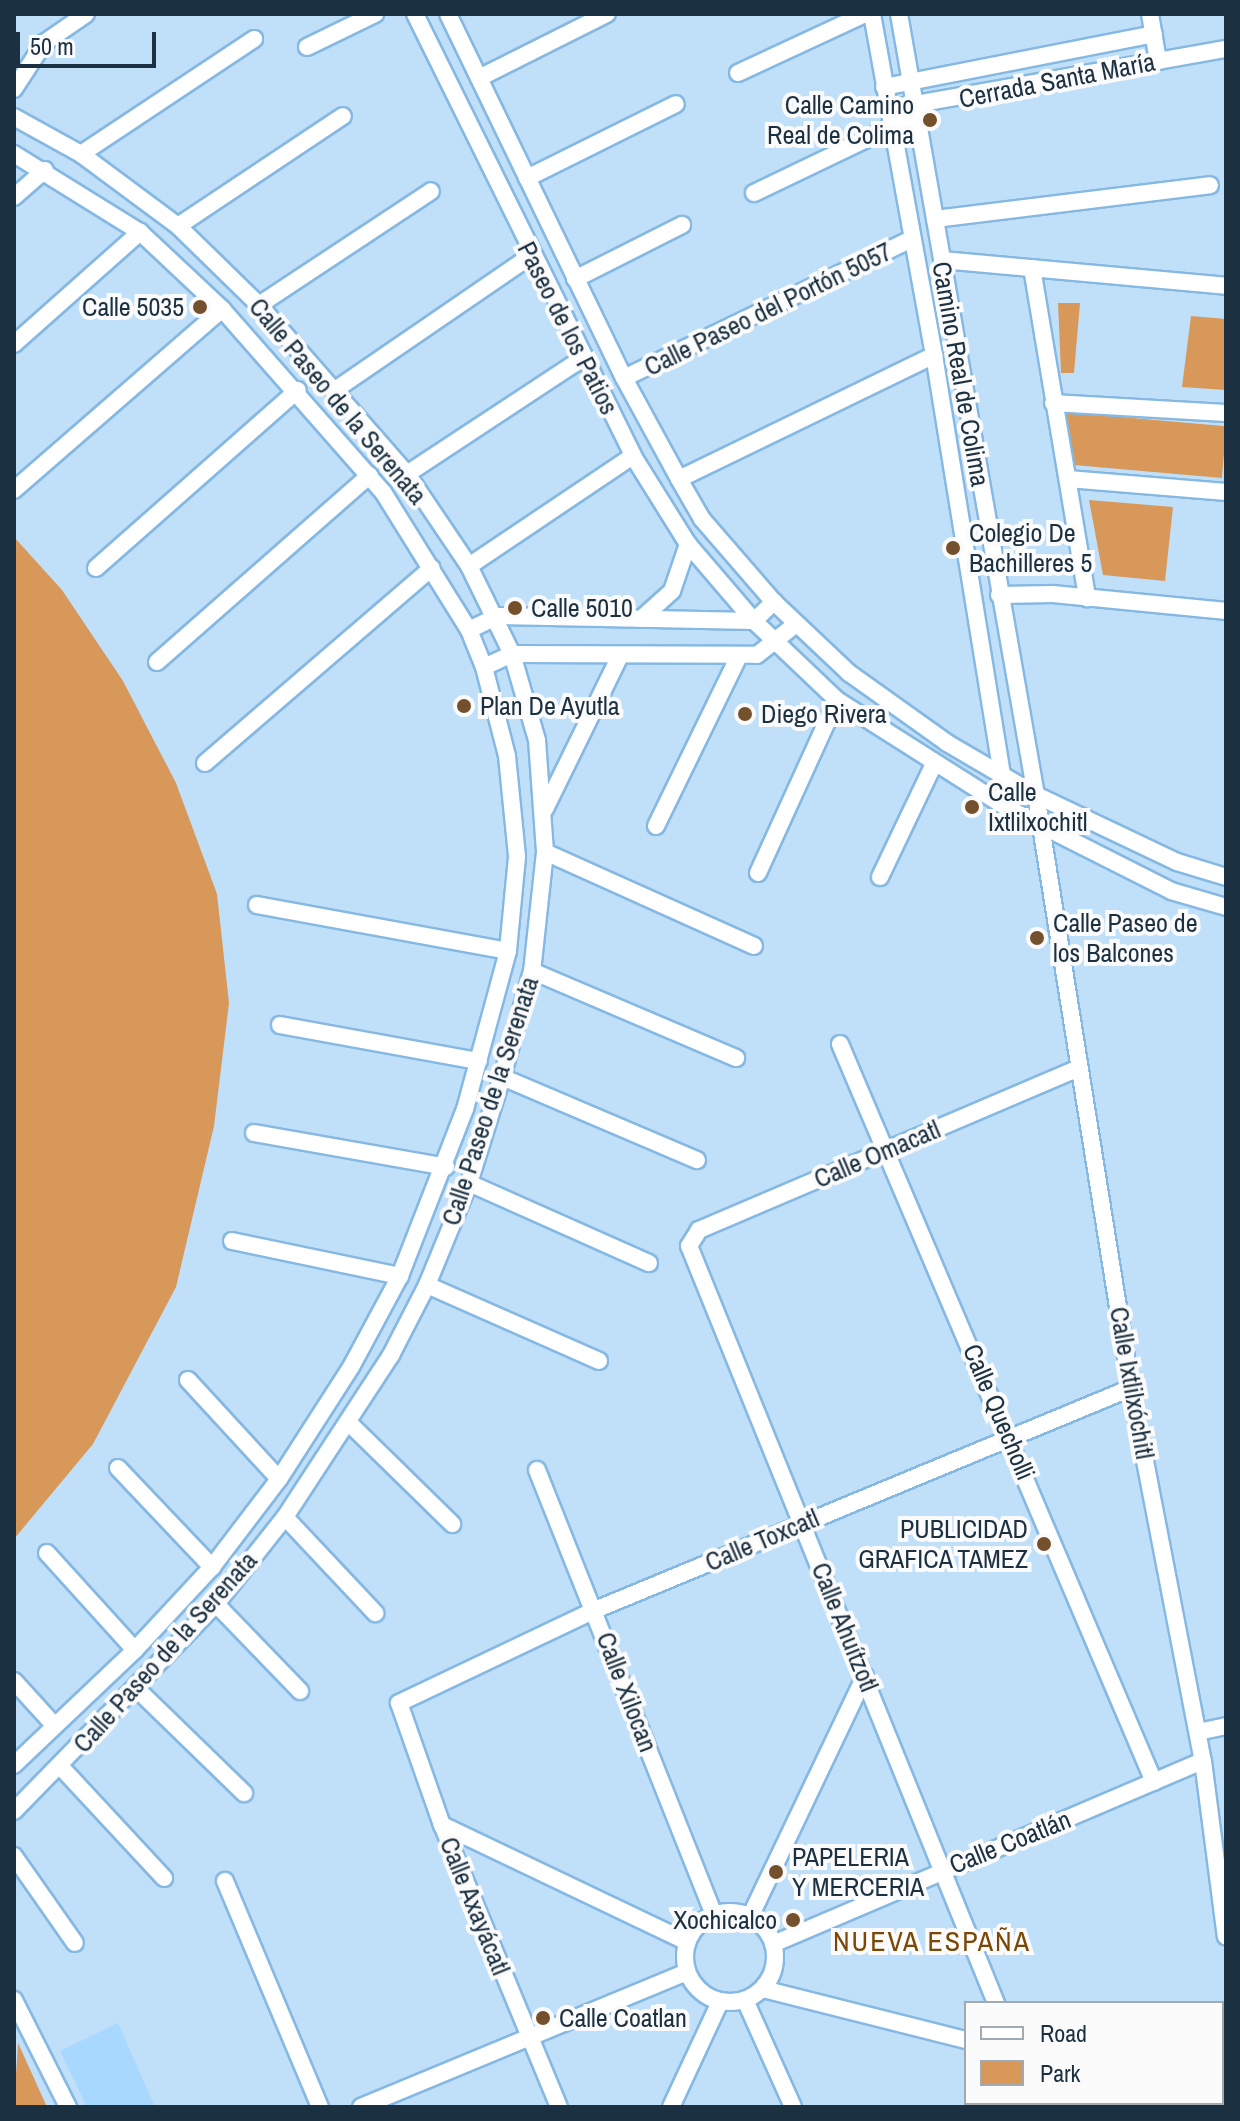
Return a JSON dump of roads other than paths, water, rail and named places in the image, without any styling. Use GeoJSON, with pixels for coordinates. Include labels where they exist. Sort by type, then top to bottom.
{"type":"FeatureCollection","features":[{"type":"Feature","properties":{"kind":"street"},"geometry":{"type":"LineString","coordinates":[[14,89],[39,48],[86,14]]}},
{"type":"Feature","properties":{"kind":"street"},"geometry":{"type":"LineString","coordinates":[[307,47],[375,14]]}},
{"type":"Feature","properties":{"kind":"street","name":"Paseo de los Patios"},"geometry":{"type":"LineString","coordinates":[[415,14],[633,456],[688,544],[754,621],[837,700],[1041,829]]}},
{"type":"Feature","properties":{"kind":"street","name":"Paseo de los Patios"},"geometry":{"type":"LineString","coordinates":[[448,14],[624,378],[702,519],[774,602],[849,673],[1036,795]]}},
{"type":"Feature","properties":{"kind":"street"},"geometry":{"type":"LineString","coordinates":[[479,78],[607,14]]}},
{"type":"Feature","properties":{"kind":"street"},"geometry":{"type":"LineString","coordinates":[[738,73],[865,14]]}},
{"type":"Feature","properties":{"kind":"street","name":"Camino Real de Colima"},"geometry":{"type":"LineString","coordinates":[[872,14],[934,355],[1007,808]]}},
{"type":"Feature","properties":{"kind":"street","name":"Camino Real de Colima"},"geometry":{"type":"LineString","coordinates":[[899,14],[1041,829]]}},
{"type":"Feature","properties":{"kind":"street"},"geometry":{"type":"LineString","coordinates":[[1150,14],[1158,61]]}},
{"type":"Feature","properties":{"kind":"street","name":"Cerrada Santa María"},"geometry":{"type":"LineString","coordinates":[[884,87],[1154,34]]}},
{"type":"Feature","properties":{"kind":"street"},"geometry":{"type":"LineString","coordinates":[[81,154],[254,39]]}},
{"type":"Feature","properties":{"kind":"street","name":"Cerrada Santa María"},"geometry":{"type":"LineString","coordinates":[[754,193],[890,118],[916,110],[1226,49]]}},
{"type":"Feature","properties":{"kind":"street"},"geometry":{"type":"LineString","coordinates":[[527,178],[676,104]]}},
{"type":"Feature","properties":{"kind":"street"},"geometry":{"type":"LineString","coordinates":[[178,226],[343,116]]}},
{"type":"Feature","properties":{"kind":"street","name":"Calle Paseo de la Serenata"},"geometry":{"type":"LineString","coordinates":[[14,117],[81,154],[178,226],[259,305],[407,474],[469,566],[498,616],[512,654],[537,740],[545,852],[532,971],[469,1183],[427,1285],[348,1422],[285,1517],[216,1604],[138,1690],[14,1811]]}},
{"type":"Feature","properties":{"kind":"street","name":"Calle Paseo de la Serenata"},"geometry":{"type":"LineString","coordinates":[[14,154],[45,170],[140,232],[222,309],[298,390],[370,475],[469,630],[484,667],[514,805],[517,857],[508,951],[479,1061],[446,1167],[400,1276],[351,1367],[279,1479],[212,1567],[135,1650],[14,1765]]}},
{"type":"Feature","properties":{"kind":"street"},"geometry":{"type":"LineString","coordinates":[[14,197],[45,170]]}},
{"type":"Feature","properties":{"kind":"street"},"geometry":{"type":"LineString","coordinates":[[935,219],[1210,185]]}},
{"type":"Feature","properties":{"kind":"street"},"geometry":{"type":"LineString","coordinates":[[259,305],[431,191]]}},
{"type":"Feature","properties":{"kind":"street"},"geometry":{"type":"LineString","coordinates":[[575,279],[682,225]]}},
{"type":"Feature","properties":{"kind":"street"},"geometry":{"type":"LineString","coordinates":[[14,344],[140,232]]}},
{"type":"Feature","properties":{"kind":"street","name":"Calle Paseo del Portón 5057"},"geometry":{"type":"LineString","coordinates":[[624,378],[912,239]]}},
{"type":"Feature","properties":{"kind":"street"},"geometry":{"type":"LineString","coordinates":[[335,390],[532,255]]}},
{"type":"Feature","properties":{"kind":"street"},"geometry":{"type":"LineString","coordinates":[[942,260],[1226,286]]}},
{"type":"Feature","properties":{"kind":"street"},"geometry":{"type":"LineString","coordinates":[[1032,268],[1087,598]]}},
{"type":"Feature","properties":{"kind":"street"},"geometry":{"type":"LineString","coordinates":[[14,490],[222,309]]}},
{"type":"Feature","properties":{"kind":"street"},"geometry":{"type":"LineString","coordinates":[[679,479],[934,355]]}},
{"type":"Feature","properties":{"kind":"street"},"geometry":{"type":"LineString","coordinates":[[407,474],[583,358]]}},
{"type":"Feature","properties":{"kind":"street"},"geometry":{"type":"LineString","coordinates":[[96,568],[298,390]]}},
{"type":"Feature","properties":{"kind":"street"},"geometry":{"type":"LineString","coordinates":[[1053,403],[1226,413]]}},
{"type":"Feature","properties":{"kind":"street"},"geometry":{"type":"LineString","coordinates":[[469,566],[633,456]]}},
{"type":"Feature","properties":{"kind":"street"},"geometry":{"type":"LineString","coordinates":[[157,662],[370,475]]}},
{"type":"Feature","properties":{"kind":"street"},"geometry":{"type":"LineString","coordinates":[[1068,479],[1226,492]]}},
{"type":"Feature","properties":{"kind":"street"},"geometry":{"type":"LineString","coordinates":[[641,619],[672,591],[684,568],[688,544]]}},
{"type":"Feature","properties":{"kind":"street"},"geometry":{"type":"LineString","coordinates":[[967,563],[993,560]]}},
{"type":"Feature","properties":{"kind":"street"},"geometry":{"type":"LineString","coordinates":[[205,763],[432,568]]}},
{"type":"Feature","properties":{"kind":"street"},"geometry":{"type":"LineString","coordinates":[[999,595],[1087,598],[1226,611]]}},
{"type":"Feature","properties":{"kind":"street"},"geometry":{"type":"LineString","coordinates":[[469,630],[498,616],[754,621],[774,602]]}},
{"type":"Feature","properties":{"kind":"street"},"geometry":{"type":"LineString","coordinates":[[484,667],[512,654],[763,654],[796,624]]}},
{"type":"Feature","properties":{"kind":"street"},"geometry":{"type":"LineString","coordinates":[[544,811],[620,656]]}},
{"type":"Feature","properties":{"kind":"street"},"geometry":{"type":"LineString","coordinates":[[656,826],[739,656]]}},
{"type":"Feature","properties":{"kind":"street"},"geometry":{"type":"LineString","coordinates":[[758,873],[837,700]]}},
{"type":"Feature","properties":{"kind":"street"},"geometry":{"type":"LineString","coordinates":[[880,877],[934,764]]}},
{"type":"Feature","properties":{"kind":"street"},"geometry":{"type":"LineString","coordinates":[[1036,795],[1177,862],[1226,877]]}},
{"type":"Feature","properties":{"kind":"street"},"geometry":{"type":"LineString","coordinates":[[1041,829],[1171,891],[1226,907]]}},
{"type":"Feature","properties":{"kind":"street","name":"Calle Ixtlilxóchitl"},"geometry":{"type":"LineString","coordinates":[[1041,829],[1131,1388],[1203,1761],[1226,1937]]}},
{"type":"Feature","properties":{"kind":"street"},"geometry":{"type":"LineString","coordinates":[[545,852],[754,946]]}},
{"type":"Feature","properties":{"kind":"street"},"geometry":{"type":"LineString","coordinates":[[257,905],[508,951]]}},
{"type":"Feature","properties":{"kind":"street"},"geometry":{"type":"LineString","coordinates":[[532,971],[736,1058]]}},
{"type":"Feature","properties":{"kind":"street"},"geometry":{"type":"LineString","coordinates":[[280,1025],[479,1061]]}},
{"type":"Feature","properties":{"kind":"street","name":"Calle Quecholli"},"geometry":{"type":"LineString","coordinates":[[840,1044],[1011,1438],[1154,1782]]}},
{"type":"Feature","properties":{"kind":"street","name":"Calle Omacatl"},"geometry":{"type":"LineString","coordinates":[[690,1253],[699,1230],[1079,1068]]}},
{"type":"Feature","properties":{"kind":"street"},"geometry":{"type":"LineString","coordinates":[[502,1077],[697,1160]]}},
{"type":"Feature","properties":{"kind":"street"},"geometry":{"type":"LineString","coordinates":[[254,1133],[446,1167]]}},
{"type":"Feature","properties":{"kind":"street"},"geometry":{"type":"LineString","coordinates":[[469,1183],[649,1263]]}},
{"type":"Feature","properties":{"kind":"street"},"geometry":{"type":"LineString","coordinates":[[232,1241],[400,1276]]}},
{"type":"Feature","properties":{"kind":"street","name":"Calle Ahuítzotl"},"geometry":{"type":"LineString","coordinates":[[690,1253],[803,1523],[995,2001]]}},
{"type":"Feature","properties":{"kind":"street"},"geometry":{"type":"LineString","coordinates":[[427,1285],[599,1361]]}},
{"type":"Feature","properties":{"kind":"street"},"geometry":{"type":"LineString","coordinates":[[188,1380],[279,1479]]}},
{"type":"Feature","properties":{"kind":"street","name":"Calle Toxcatl"},"geometry":{"type":"LineString","coordinates":[[399,1703],[595,1610],[1131,1388]]}},
{"type":"Feature","properties":{"kind":"street"},"geometry":{"type":"LineString","coordinates":[[348,1422],[452,1524]]}},
{"type":"Feature","properties":{"kind":"street"},"geometry":{"type":"LineString","coordinates":[[118,1468],[212,1567]]}},
{"type":"Feature","properties":{"kind":"street","name":"Calle Xilocan"},"geometry":{"type":"LineString","coordinates":[[537,1470],[714,1915]]}},
{"type":"Feature","properties":{"kind":"street"},"geometry":{"type":"LineString","coordinates":[[285,1517],[375,1613]]}},
{"type":"Feature","properties":{"kind":"street"},"geometry":{"type":"LineString","coordinates":[[47,1553],[135,1650]]}},
{"type":"Feature","properties":{"kind":"street"},"geometry":{"type":"LineString","coordinates":[[216,1604],[300,1691]]}},
{"type":"Feature","properties":{"kind":"street"},"geometry":{"type":"LineString","coordinates":[[750,1917],[865,1676]]}},
{"type":"Feature","properties":{"kind":"street"},"geometry":{"type":"LineString","coordinates":[[14,1681],[54,1725]]}},
{"type":"Feature","properties":{"kind":"street"},"geometry":{"type":"LineString","coordinates":[[138,1690],[244,1793]]}},
{"type":"Feature","properties":{"kind":"street","name":"Calle Axayácatl"},"geometry":{"type":"LineString","coordinates":[[399,1703],[442,1825],[559,2107]]}},
{"type":"Feature","properties":{"kind":"street"},"geometry":{"type":"LineString","coordinates":[[1198,1732],[1226,1726]]}},
{"type":"Feature","properties":{"kind":"street","name":"Calle Coatlán"},"geometry":{"type":"LineString","coordinates":[[773,1944],[943,1869],[1203,1761]]}},
{"type":"Feature","properties":{"kind":"street"},"geometry":{"type":"LineString","coordinates":[[60,1766],[164,1878]]}},
{"type":"Feature","properties":{"kind":"street"},"geometry":{"type":"LineString","coordinates":[[442,1825],[687,1942]]}},
{"type":"Feature","properties":{"kind":"street"},"geometry":{"type":"LineString","coordinates":[[14,1856],[75,1943]]}},
{"type":"Feature","properties":{"kind":"street"},"geometry":{"type":"LineString","coordinates":[[225,1881],[320,2107]]}},
{"type":"Feature","properties":{"kind":"street"},"geometry":{"type":"LineString","coordinates":[[714,1915],[750,1917],[773,1944],[773,1971],[763,1989],[745,2000],[720,2002],[702,1994],[687,1972],[687,1942],[695,1927],[714,1915]]}},
{"type":"Feature","properties":{"kind":"street"},"geometry":{"type":"LineString","coordinates":[[361,2107],[687,1972]]}},
{"type":"Feature","properties":{"kind":"street"},"geometry":{"type":"LineString","coordinates":[[763,1989],[964,2039]]}},
{"type":"Feature","properties":{"kind":"street"},"geometry":{"type":"LineString","coordinates":[[14,2000],[68,2107]]}},
{"type":"Feature","properties":{"kind":"street"},"geometry":{"type":"LineString","coordinates":[[745,2000],[793,2107]]}},
{"type":"Feature","properties":{"kind":"street"},"geometry":{"type":"LineString","coordinates":[[671,2107],[720,2002]]}},
{"type":"Feature","properties":{"kind":"place","name":"Calle Camino Real de Colima"},"geometry":{"type":"Point","coordinates":[930,120]}},
{"type":"Feature","properties":{"kind":"place","name":"Calle 5035"},"geometry":{"type":"Point","coordinates":[200,307]}},
{"type":"Feature","properties":{"kind":"place","name":"Colegio De Bachilleres 5"},"geometry":{"type":"Point","coordinates":[953,548]}},
{"type":"Feature","properties":{"kind":"place","name":"Calle 5010"},"geometry":{"type":"Point","coordinates":[515,608]}},
{"type":"Feature","properties":{"kind":"place","name":"Plan De Ayutla"},"geometry":{"type":"Point","coordinates":[464,706]}},
{"type":"Feature","properties":{"kind":"place","name":"Diego Rivera"},"geometry":{"type":"Point","coordinates":[745,714]}},
{"type":"Feature","properties":{"kind":"place","name":"Calle Ixtlilxochitl"},"geometry":{"type":"Point","coordinates":[972,807]}},
{"type":"Feature","properties":{"kind":"place","name":"Calle Paseo de los Balcones"},"geometry":{"type":"Point","coordinates":[1037,938]}},
{"type":"Feature","properties":{"kind":"place","name":"PUBLICIDAD GRAFICA TAMEZ"},"geometry":{"type":"Point","coordinates":[1044,1544]}},
{"type":"Feature","properties":{"kind":"place","name":"PAPELERIA Y MERCERIA"},"geometry":{"type":"Point","coordinates":[776,1872]}},
{"type":"Feature","properties":{"kind":"place","name":"Xochicalco"},"geometry":{"type":"Point","coordinates":[793,1920]}},
{"type":"Feature","properties":{"kind":"place","name":"Calle Coatlan"},"geometry":{"type":"Point","coordinates":[543,2018]}},
{"type":"Feature","properties":{"kind":"district","name":"NUEVA ESPAÑA"},"geometry":{"type":"Point","coordinates":[932,1941]}}]}
